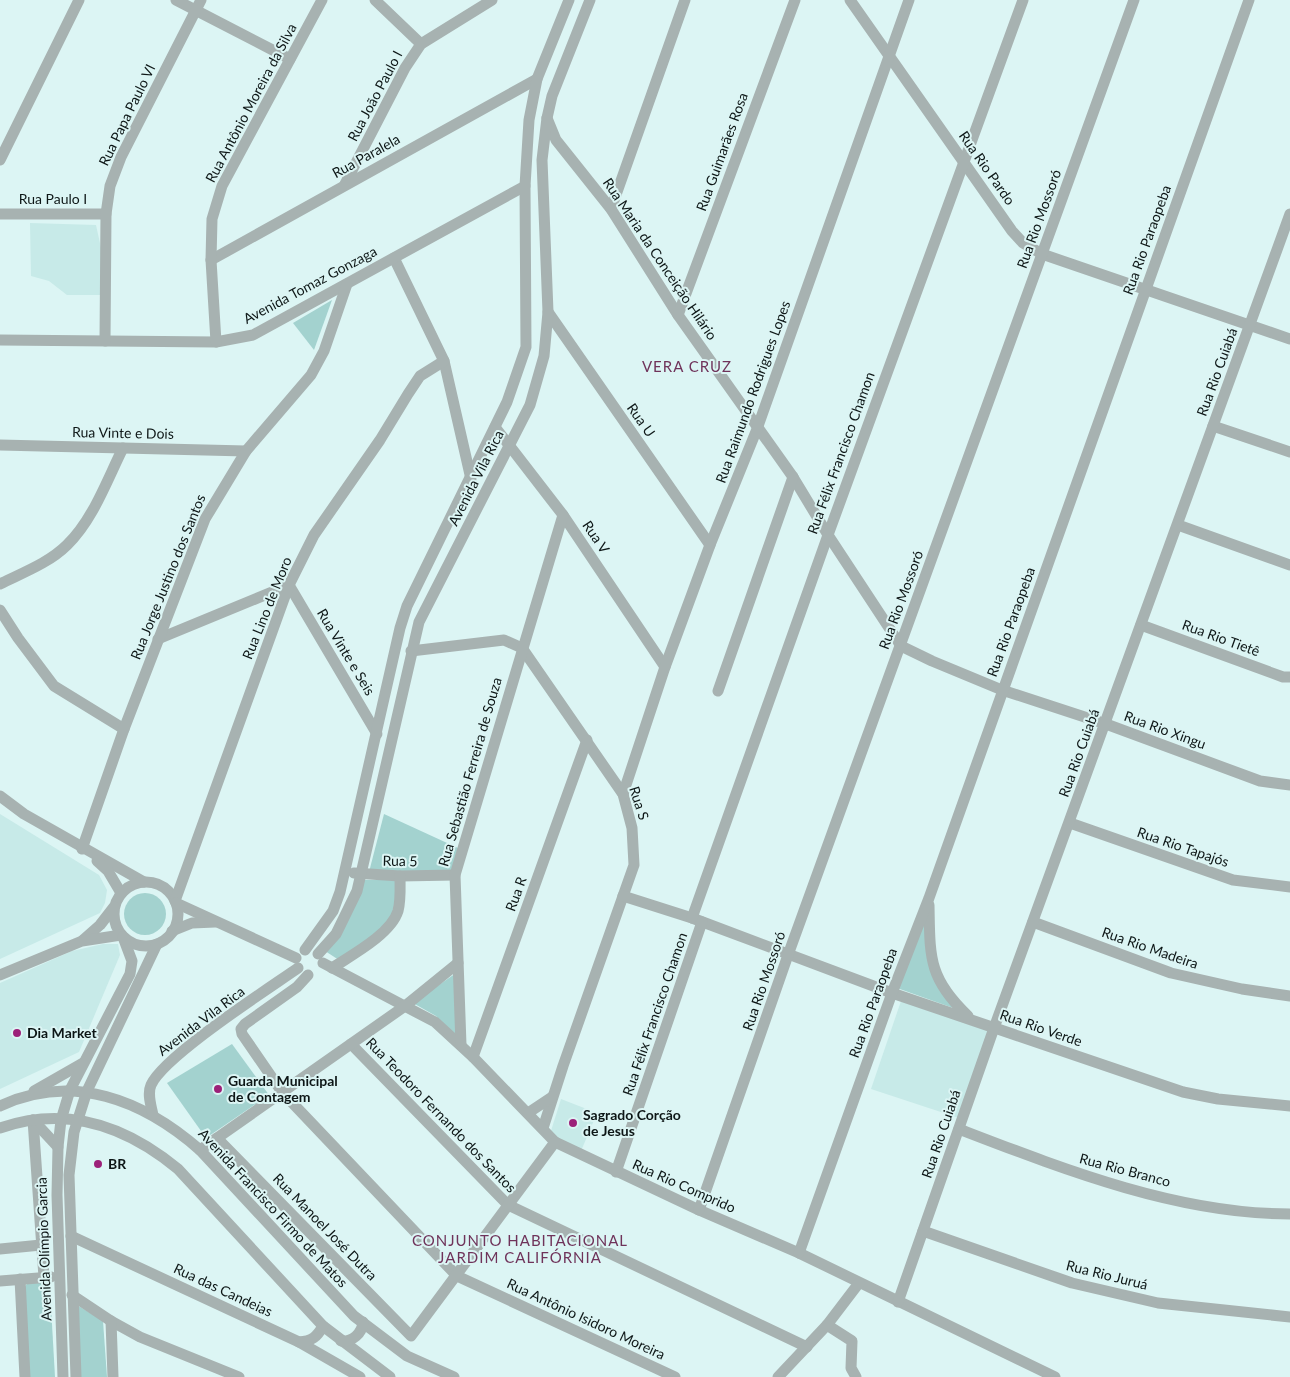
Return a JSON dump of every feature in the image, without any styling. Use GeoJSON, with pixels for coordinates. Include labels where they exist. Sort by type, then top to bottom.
{"type":"FeatureCollection","features":[{"type":"Feature","properties":{"kind":"street"},"geometry":{"type":"LineString","coordinates":[[0,160],[79,0]]}},
{"type":"Feature","properties":{"kind":"street"},"geometry":{"type":"LineString","coordinates":[[176,0],[199,5],[290,59]]}},
{"type":"Feature","properties":{"kind":"street","name":"Rua Antônio Moreira da Silva"},"geometry":{"type":"LineString","coordinates":[[216,342],[211,260],[212,218],[222,186],[322,0]]}},
{"type":"Feature","properties":{"kind":"street"},"geometry":{"type":"LineString","coordinates":[[375,0],[421,44]]}},
{"type":"Feature","properties":{"kind":"street","name":"Rua João Paulo I"},"geometry":{"type":"LineString","coordinates":[[345,184],[405,68],[421,44],[492,0]]}},
{"type":"Feature","properties":{"kind":"street","name":"Avenida Vila Rica"},"geometry":{"type":"LineString","coordinates":[[153,1115],[150,1087],[161,1070],[297,963],[333,912],[346,872],[400,628],[407,606],[514,386],[526,347],[525,186],[529,120],[537,79],[569,0]]}},
{"type":"Feature","properties":{"kind":"street","name":"Avenida Vila Rica"},"geometry":{"type":"LineString","coordinates":[[326,965],[336,934],[357,891],[419,622],[530,405],[544,356],[548,312],[542,160],[547,118],[552,96],[590,0]]}},
{"type":"Feature","properties":{"kind":"street"},"geometry":{"type":"LineString","coordinates":[[611,209],[684,0]]}},
{"type":"Feature","properties":{"kind":"street","name":"Rua Guimarães Rosa"},"geometry":{"type":"LineString","coordinates":[[678,315],[795,0]]}},
{"type":"Feature","properties":{"kind":"street","name":"Rua Rio Pardo"},"geometry":{"type":"LineString","coordinates":[[850,0],[1012,231],[1023,243],[1042,254],[1290,339]]}},
{"type":"Feature","properties":{"kind":"street","name":"Rua Raimundo Rodrigues Lopes"},"geometry":{"type":"LineString","coordinates":[[623,794],[665,667],[710,545],[757,429],[909,0]]}},
{"type":"Feature","properties":{"kind":"street","name":"Rua Félix Francisco Chamon"},"geometry":{"type":"LineString","coordinates":[[616,1172],[697,920],[828,535],[1023,0]]}},
{"type":"Feature","properties":{"kind":"street","name":"Rua Rio Mossoró"},"geometry":{"type":"LineString","coordinates":[[700,1210],[788,956],[1134,0]]}},
{"type":"Feature","properties":{"kind":"street","name":"Rua Rio Paraopeba"},"geometry":{"type":"LineString","coordinates":[[799,1253],[1249,0]]}},
{"type":"Feature","properties":{"kind":"street","name":"Rua Papa Paulo VI"},"geometry":{"type":"LineString","coordinates":[[105,341],[106,214],[110,186],[121,157],[199,5]]}},
{"type":"Feature","properties":{"kind":"street","name":"Rua Paralela"},"geometry":{"type":"LineString","coordinates":[[211,260],[537,79]]}},
{"type":"Feature","properties":{"kind":"street","name":"Rua Maria da Conceição Hilário"},"geometry":{"type":"LineString","coordinates":[[547,118],[556,140],[611,209],[678,315],[757,429],[793,476],[828,535],[901,646],[932,662],[1002,690]]}},
{"type":"Feature","properties":{"kind":"street"},"geometry":{"type":"LineString","coordinates":[[542,160],[552,151],[563,148]]}},
{"type":"Feature","properties":{"kind":"street","name":"Avenida Tomaz Gonzaga"},"geometry":{"type":"LineString","coordinates":[[0,340],[216,342],[253,335],[525,186]]}},
{"type":"Feature","properties":{"kind":"street","name":"Rua Paulo I"},"geometry":{"type":"LineString","coordinates":[[0,214],[106,214]]}},
{"type":"Feature","properties":{"kind":"street","name":"Rua Rio Cuiabá"},"geometry":{"type":"LineString","coordinates":[[898,1302],[994,1028],[1250,325],[1288,228],[1290,214]]}},
{"type":"Feature","properties":{"kind":"street"},"geometry":{"type":"LineString","coordinates":[[394,258],[444,361],[470,479]]}},
{"type":"Feature","properties":{"kind":"street","name":"Rua Jorge Justino dos Santos"},"geometry":{"type":"LineString","coordinates":[[85,851],[124,729],[205,519],[246,451],[311,375],[324,351],[347,284]]}},
{"type":"Feature","properties":{"kind":"street","name":"Rua U"},"geometry":{"type":"LineString","coordinates":[[548,312],[710,545]]}},
{"type":"Feature","properties":{"kind":"street","name":"Rua Lino de Moro"},"geometry":{"type":"LineString","coordinates":[[176,902],[289,585],[314,535],[380,440],[420,376],[444,361]]}},
{"type":"Feature","properties":{"kind":"street"},"geometry":{"type":"LineString","coordinates":[[1213,426],[1290,452]]}},
{"type":"Feature","properties":{"kind":"street","name":"Rua V"},"geometry":{"type":"LineString","coordinates":[[495,427],[563,515],[665,667]]}},
{"type":"Feature","properties":{"kind":"street","name":"Rua Vinte e Dois"},"geometry":{"type":"LineString","coordinates":[[0,445],[246,451]]}},
{"type":"Feature","properties":{"kind":"street"},"geometry":{"type":"LineString","coordinates":[[0,584],[49,558],[66,546],[82,529],[123,448]]}},
{"type":"Feature","properties":{"kind":"street"},"geometry":{"type":"LineString","coordinates":[[718,691],[793,476]]}},
{"type":"Feature","properties":{"kind":"street","name":"Rua Sebastião Ferreira de Souza"},"geometry":{"type":"LineString","coordinates":[[460,1045],[454,876],[563,515]]}},
{"type":"Feature","properties":{"kind":"street"},"geometry":{"type":"LineString","coordinates":[[1178,525],[1290,565]]}},
{"type":"Feature","properties":{"kind":"street"},"geometry":{"type":"LineString","coordinates":[[158,639],[289,585]]}},
{"type":"Feature","properties":{"kind":"street","name":"Rua Vinte e Seis"},"geometry":{"type":"LineString","coordinates":[[289,585],[377,734]]}},
{"type":"Feature","properties":{"kind":"street"},"geometry":{"type":"LineString","coordinates":[[0,610],[54,686],[124,729]]}},
{"type":"Feature","properties":{"kind":"street","name":"Rua Rio Tietê"},"geometry":{"type":"LineString","coordinates":[[1141,625],[1283,677],[1290,677]]}},
{"type":"Feature","properties":{"kind":"street"},"geometry":{"type":"LineString","coordinates":[[411,651],[504,640],[522,648]]}},
{"type":"Feature","properties":{"kind":"street","name":"Rua S"},"geometry":{"type":"LineString","coordinates":[[522,648],[623,794],[632,828],[634,865],[552,1097],[543,1128]]}},
{"type":"Feature","properties":{"kind":"street","name":"Rua Rio Xingu"},"geometry":{"type":"LineString","coordinates":[[1002,690],[1106,724],[1260,781],[1290,785]]}},
{"type":"Feature","properties":{"kind":"street","name":"Rua R"},"geometry":{"type":"LineString","coordinates":[[473,1057],[587,740]]}},
{"type":"Feature","properties":{"kind":"street"},"geometry":{"type":"LineString","coordinates":[[0,796],[24,814],[85,851],[144,882],[161,886],[176,902],[297,963],[308,975],[383,932],[394,921],[399,909],[400,876]]}},
{"type":"Feature","properties":{"kind":"street","name":"Rua Rio Tapajós"},"geometry":{"type":"LineString","coordinates":[[1070,823],[1233,880],[1290,887]]}},
{"type":"Feature","properties":{"kind":"street"},"geometry":{"type":"LineString","coordinates":[[85,851],[108,871],[121,893]]}},
{"type":"Feature","properties":{"kind":"street","name":"Rua 5"},"geometry":{"type":"LineString","coordinates":[[346,872],[361,875],[454,876]]}},
{"type":"Feature","properties":{"kind":"street"},"geometry":{"type":"LineString","coordinates":[[82,941],[100,925],[114,907],[121,893],[135,883],[144,882]]}},
{"type":"Feature","properties":{"kind":"street","name":"Rua Rio Verde"},"geometry":{"type":"LineString","coordinates":[[623,896],[697,920],[788,956],[892,993],[1183,1092],[1218,1099],[1290,1106]]}},
{"type":"Feature","properties":{"kind":"street"},"geometry":{"type":"LineString","coordinates":[[928,898],[930,945],[936,976],[944,991],[971,1019]]}},
{"type":"Feature","properties":{"kind":"street"},"geometry":{"type":"LineString","coordinates":[[0,975],[82,941],[122,936],[141,946],[157,944],[165,940],[172,931],[178,914],[176,902]]}},
{"type":"Feature","properties":{"kind":"street"},"geometry":{"type":"LineString","coordinates":[[61,1120],[70,1090],[130,974],[132,961],[114,922],[114,907]]}},
{"type":"Feature","properties":{"kind":"street"},"geometry":{"type":"LineString","coordinates":[[172,931],[192,924],[219,922]]}},
{"type":"Feature","properties":{"kind":"street","name":"Rua Rio Madeira"},"geometry":{"type":"LineString","coordinates":[[1033,922],[1170,974],[1242,989],[1290,996]]}},
{"type":"Feature","properties":{"kind":"street"},"geometry":{"type":"LineString","coordinates":[[76,1121],[87,1091],[157,944]]}},
{"type":"Feature","properties":{"kind":"street","name":"Rua Rio Comprido"},"geometry":{"type":"LineString","coordinates":[[305,950],[326,965],[435,1022],[473,1057],[555,1142],[616,1172],[799,1253],[1055,1377]]}},
{"type":"Feature","properties":{"kind":"street"},"geometry":{"type":"LineString","coordinates":[[200,1150],[405,1006],[458,963]]}},
{"type":"Feature","properties":{"kind":"street","name":"Rua Antônio Isidoro Moreira"},"geometry":{"type":"LineString","coordinates":[[308,975],[297,988],[245,1024],[241,1029],[242,1034],[282,1092],[457,1276],[675,1377]]}},
{"type":"Feature","properties":{"kind":"street","name":"Rua Teodoro Fernando dos Santos"},"geometry":{"type":"LineString","coordinates":[[351,1044],[508,1205],[807,1347]]}},
{"type":"Feature","properties":{"kind":"street"},"geometry":{"type":"LineString","coordinates":[[28,1095],[84,1063]]}},
{"type":"Feature","properties":{"kind":"street","name":"Avenida Francisco Firmo de Matos"},"geometry":{"type":"LineString","coordinates":[[0,1106],[28,1095],[70,1090],[87,1091],[153,1115],[176,1129],[200,1150],[354,1316],[407,1356],[454,1377]]}},
{"type":"Feature","properties":{"kind":"street"},"geometry":{"type":"LineString","coordinates":[[528,1112],[552,1097]]}},
{"type":"Feature","properties":{"kind":"street"},"geometry":{"type":"LineString","coordinates":[[34,1120],[58,1147]]}},
{"type":"Feature","properties":{"kind":"street"},"geometry":{"type":"LineString","coordinates":[[34,1120],[44,1277]]}},
{"type":"Feature","properties":{"kind":"street"},"geometry":{"type":"LineString","coordinates":[[0,1128],[34,1120],[76,1121],[102,1125],[131,1136],[153,1148],[178,1169],[323,1326],[390,1377]]}},
{"type":"Feature","properties":{"kind":"street","name":"Avenida Olímpio Garcia"},"geometry":{"type":"LineString","coordinates":[[61,1120],[58,1147],[57,1195],[63,1377]]}},
{"type":"Feature","properties":{"kind":"street","name":"Avenida Olímpio Garcia"},"geometry":{"type":"LineString","coordinates":[[76,1121],[69,1175],[76,1377]]}},
{"type":"Feature","properties":{"kind":"street","name":"Rua Rio Branco"},"geometry":{"type":"LineString","coordinates":[[959,1129],[1076,1173],[1130,1188],[1217,1207],[1262,1214],[1290,1214]]}},
{"type":"Feature","properties":{"kind":"street","name":"Rua Manoel José Dutra"},"geometry":{"type":"LineString","coordinates":[[217,1138],[411,1336],[457,1276]]}},
{"type":"Feature","properties":{"kind":"street"},"geometry":{"type":"LineString","coordinates":[[457,1276],[555,1142]]}},
{"type":"Feature","properties":{"kind":"street","name":"Rua Rio Juruá"},"geometry":{"type":"LineString","coordinates":[[923,1231],[1072,1283],[1158,1303],[1290,1317]]}},
{"type":"Feature","properties":{"kind":"street","name":"Rua das Candeias"},"geometry":{"type":"LineString","coordinates":[[70,1236],[299,1342],[360,1377]]}},
{"type":"Feature","properties":{"kind":"street"},"geometry":{"type":"LineString","coordinates":[[0,1249],[41,1245]]}},
{"type":"Feature","properties":{"kind":"street"},"geometry":{"type":"LineString","coordinates":[[0,1281],[60,1276]]}},
{"type":"Feature","properties":{"kind":"street"},"geometry":{"type":"LineString","coordinates":[[20,1279],[26,1377]]}},
{"type":"Feature","properties":{"kind":"street"},"geometry":{"type":"LineString","coordinates":[[778,1377],[827,1325],[858,1283]]}},
{"type":"Feature","properties":{"kind":"street"},"geometry":{"type":"LineString","coordinates":[[72,1295],[111,1321],[140,1337],[238,1377]]}},
{"type":"Feature","properties":{"kind":"street"},"geometry":{"type":"LineString","coordinates":[[111,1321],[113,1377]]}},
{"type":"Feature","properties":{"kind":"street"},"geometry":{"type":"LineString","coordinates":[[341,1341],[346,1342],[357,1336],[363,1322]]}},
{"type":"Feature","properties":{"kind":"street"},"geometry":{"type":"LineString","coordinates":[[827,1325],[852,1341],[851,1368],[856,1377]]}},
{"type":"Feature","properties":{"kind":"street"},"geometry":{"type":"LineString","coordinates":[[299,1342],[308,1341],[317,1336],[323,1326]]}},
{"type":"Feature","properties":{"kind":"street"},"geometry":{"type":"LineString","coordinates":[[317,1336],[329,1358]]}},
{"type":"Feature","properties":{"kind":"shaded area"},"geometry":{"type":"Polygon","coordinates":[[[30,223],[96,225],[103,257],[104,295],[67,295],[49,281],[31,276],[30,223]]]}},
{"type":"Feature","properties":{"kind":"shaded area"},"geometry":{"type":"Polygon","coordinates":[[[332,300],[314,350],[293,323],[332,300]]]}},
{"type":"Feature","properties":{"kind":"shaded area"},"geometry":{"type":"Polygon","coordinates":[[[0,814],[99,875],[107,890],[105,903],[100,913],[0,959],[0,814]]]}},
{"type":"Feature","properties":{"kind":"shaded area"},"geometry":{"type":"Polygon","coordinates":[[[384,814],[458,848],[452,873],[369,872],[384,814]]]}},
{"type":"Feature","properties":{"kind":"shaded area"},"geometry":{"type":"Polygon","coordinates":[[[364,880],[396,880],[395,921],[339,960],[325,951],[364,880]]]}},
{"type":"Feature","properties":{"kind":"shaded area"},"geometry":{"type":"Polygon","coordinates":[[[145,893],[160,899],[166,914],[160,929],[145,935],[130,929],[124,914],[130,899],[145,893]]]}},
{"type":"Feature","properties":{"kind":"shaded area"},"geometry":{"type":"Polygon","coordinates":[[[925,913],[927,947],[956,1009],[897,988],[925,913]]]}},
{"type":"Feature","properties":{"kind":"shaded area"},"geometry":{"type":"Polygon","coordinates":[[[103,944],[118,944],[120,955],[79,1052],[0,1089],[0,983],[72,951],[103,944]]]}},
{"type":"Feature","properties":{"kind":"shaded area"},"geometry":{"type":"Polygon","coordinates":[[[459,971],[458,1040],[436,1016],[413,1003],[459,971]]]}},
{"type":"Feature","properties":{"kind":"shaded area"},"geometry":{"type":"Polygon","coordinates":[[[901,1001],[989,1031],[959,1118],[871,1089],[901,1001]]]}},
{"type":"Feature","properties":{"kind":"shaded area","name":"Guarda Municipal de Contagem"},"geometry":{"type":"Polygon","coordinates":[[[232,1044],[269,1095],[206,1138],[167,1083],[232,1044]]]}},
{"type":"Feature","properties":{"kind":"shaded area","name":"Sagrado Corção de Jesus"},"geometry":{"type":"Polygon","coordinates":[[[561,1099],[597,1113],[581,1151],[550,1134],[561,1099]]]}},
{"type":"Feature","properties":{"kind":"shaded area"},"geometry":{"type":"Polygon","coordinates":[[[28,1282],[44,1282],[50,1289],[55,1377],[29,1377],[23,1290],[28,1282]]]}},
{"type":"Feature","properties":{"kind":"shaded area"},"geometry":{"type":"Polygon","coordinates":[[[77,1305],[103,1321],[107,1377],[81,1377],[77,1305]]]}},
{"type":"Feature","properties":{"kind":"place","name":"Dia Market"},"geometry":{"type":"Point","coordinates":[17,1033]}},
{"type":"Feature","properties":{"kind":"place","name":"Guarda Municipal de Contagem"},"geometry":{"type":"Point","coordinates":[218,1089]}},
{"type":"Feature","properties":{"kind":"place","name":"Sagrado Corção de Jesus"},"geometry":{"type":"Point","coordinates":[573,1123]}},
{"type":"Feature","properties":{"kind":"place","name":"BR"},"geometry":{"type":"Point","coordinates":[98,1164]}},
{"type":"Feature","properties":{"kind":"district","name":"VERA CRUZ"},"geometry":{"type":"Point","coordinates":[687,367]}},
{"type":"Feature","properties":{"kind":"district","name":"CONJUNTO HABITACIONAL JARDIM CALIFÓRNIA"},"geometry":{"type":"Point","coordinates":[520,1250]}}]}
